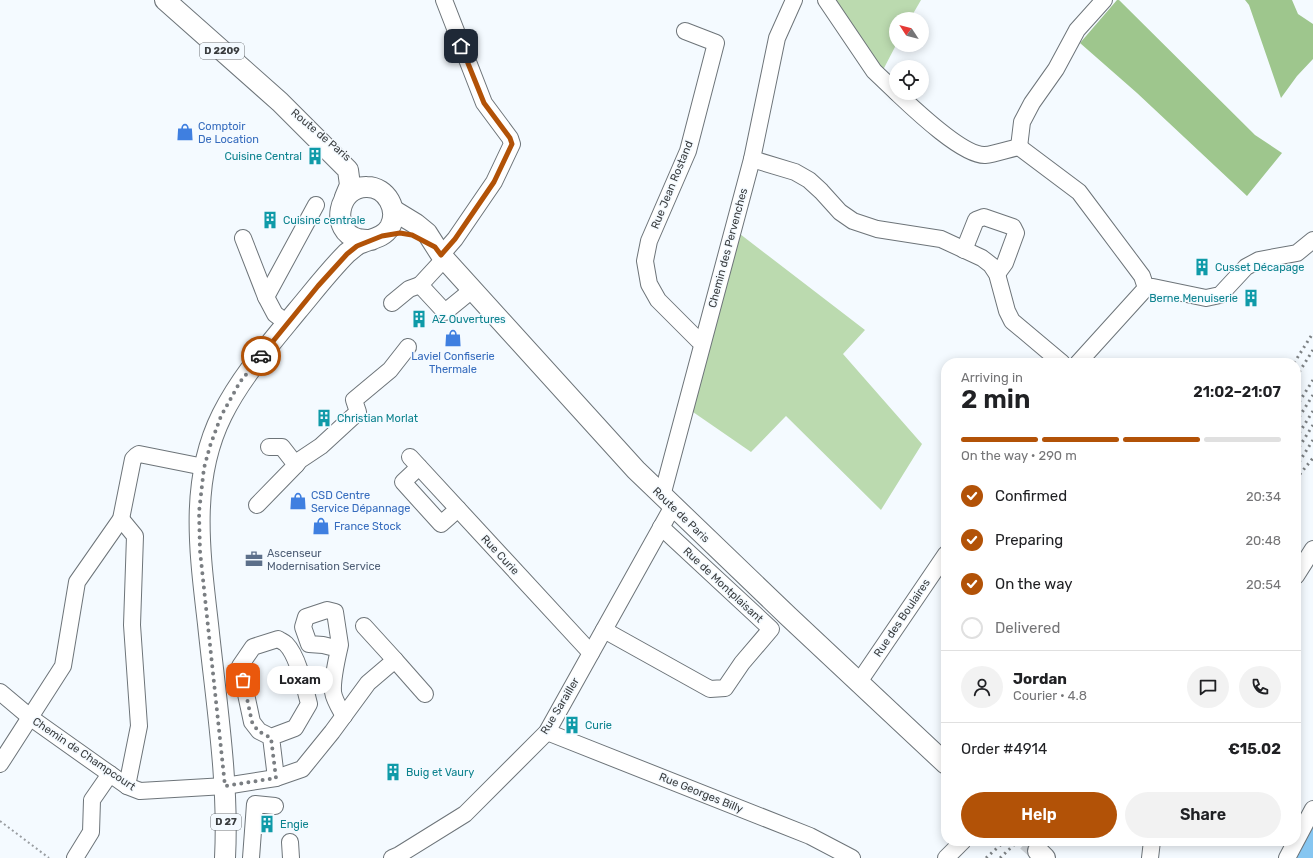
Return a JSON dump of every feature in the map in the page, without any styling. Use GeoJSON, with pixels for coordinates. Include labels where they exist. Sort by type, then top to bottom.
{"type":"FeatureCollection","features":[{"type":"Feature","properties":{"kind":"main road","name":"Route de Paris"},"geometry":{"type":"LineString","coordinates":[[165,0],[280,102],[348,170],[350,185],[345,197]]}},
{"type":"Feature","properties":{"kind":"main road","name":"Route de Paris"},"geometry":{"type":"LineString","coordinates":[[280,102],[312,125],[343,151],[376,188]]}},
{"type":"Feature","properties":{"kind":"main road"},"geometry":{"type":"LineString","coordinates":[[368,186],[376,188],[384,193],[390,201],[393,210],[393,220],[389,229],[376,238],[359,240],[346,231],[341,224],[339,214],[341,205],[345,197],[352,191],[368,186]]}},
{"type":"Feature","properties":{"kind":"main road","name":"Route de Paris"},"geometry":{"type":"LineString","coordinates":[[393,210],[416,224],[427,233],[440,254],[631,465],[667,501],[941,759]]}},
{"type":"Feature","properties":{"kind":"main road","name":"D 27"},"geometry":{"type":"LineString","coordinates":[[318,286],[340,248],[341,224]]}},
{"type":"Feature","properties":{"kind":"main road","name":"Route de Paris"},"geometry":{"type":"LineString","coordinates":[[376,238],[400,233],[412,235],[440,254]]}},
{"type":"Feature","properties":{"kind":"main road","name":"D 27"},"geometry":{"type":"LineString","coordinates":[[225,858],[227,826],[225,786],[200,551],[199,512],[204,468],[221,416],[240,382],[287,323],[347,254],[357,246],[376,238]]}},
{"type":"Feature","properties":{"kind":"street"},"geometry":{"type":"LineString","coordinates":[[392,303],[409,289],[420,285],[440,254],[455,239],[494,182],[512,144],[510,138],[484,103],[444,0]]}},
{"type":"Feature","properties":{"kind":"street","name":"Chemin des Pervenches"},"geometry":{"type":"LineString","coordinates":[[667,501],[702,342],[752,159],[777,38],[794,0]]}},
{"type":"Feature","properties":{"kind":"street"},"geometry":{"type":"LineString","coordinates":[[826,0],[874,71],[889,85]]}},
{"type":"Feature","properties":{"kind":"street"},"geometry":{"type":"LineString","coordinates":[[1019,147],[1022,122],[1032,103],[1056,69],[1077,30],[1104,0]]}},
{"type":"Feature","properties":{"kind":"street","name":"Rue Jean Rostand"},"geometry":{"type":"LineString","coordinates":[[685,30],[716,43],[688,151],[649,241],[645,262],[649,284],[658,300],[698,340],[702,342]]}},
{"type":"Feature","properties":{"kind":"street"},"geometry":{"type":"LineString","coordinates":[[905,100],[922,116],[963,148],[984,155],[1019,147],[1079,192],[1142,276],[1146,288]]}},
{"type":"Feature","properties":{"kind":"street"},"geometry":{"type":"LineString","coordinates":[[752,159],[795,172],[809,180],[840,212],[853,222],[877,229],[941,239],[982,258],[991,265],[997,274],[1007,311],[1012,321],[1056,358]]}},
{"type":"Feature","properties":{"kind":"street"},"geometry":{"type":"LineString","coordinates":[[266,297],[316,204]]}},
{"type":"Feature","properties":{"kind":"street"},"geometry":{"type":"LineString","coordinates":[[964,250],[976,220],[984,217],[1013,228],[1016,233],[1005,263],[997,274]]}},
{"type":"Feature","properties":{"kind":"street"},"geometry":{"type":"LineString","coordinates":[[243,238],[266,297],[275,314],[287,323]]}},
{"type":"Feature","properties":{"kind":"street"},"geometry":{"type":"LineString","coordinates":[[1083,358],[1146,288],[1153,287],[1206,298],[1220,295],[1246,267],[1259,260],[1297,253],[1313,240]]}},
{"type":"Feature","properties":{"kind":"street"},"geometry":{"type":"LineString","coordinates":[[420,285],[445,312],[472,290]]}},
{"type":"Feature","properties":{"kind":"street"},"geometry":{"type":"LineString","coordinates":[[257,504],[300,460],[321,446],[358,412],[354,400],[390,370],[408,347]]}},
{"type":"Feature","properties":{"kind":"street"},"geometry":{"type":"LineString","coordinates":[[269,447],[282,447],[296,465]]}},
{"type":"Feature","properties":{"kind":"street"},"geometry":{"type":"LineString","coordinates":[[0,764],[31,718],[63,666],[77,582],[121,519],[133,459],[139,454],[204,468]]}},
{"type":"Feature","properties":{"kind":"street","name":"Rue Curie"},"geometry":{"type":"LineString","coordinates":[[458,509],[441,524],[404,482],[414,462],[458,509],[591,652]]}},
{"type":"Feature","properties":{"kind":"street","name":"Rue Sarailler"},"geometry":{"type":"LineString","coordinates":[[392,858],[465,814],[547,732],[661,527],[667,501]]}},
{"type":"Feature","properties":{"kind":"street"},"geometry":{"type":"LineString","coordinates":[[121,519],[135,536],[132,625],[140,726],[127,786]]}},
{"type":"Feature","properties":{"kind":"street","name":"Rue de Montplaisant"},"geometry":{"type":"LineString","coordinates":[[604,630],[710,689],[725,688],[742,663],[771,629],[661,527]]}},
{"type":"Feature","properties":{"kind":"street"},"geometry":{"type":"LineString","coordinates":[[1301,568],[1313,549]]}},
{"type":"Feature","properties":{"kind":"street","name":"Rue des Boulaires"},"geometry":{"type":"LineString","coordinates":[[859,682],[941,561]]}},
{"type":"Feature","properties":{"kind":"street"},"geometry":{"type":"LineString","coordinates":[[364,626],[426,694]]}},
{"type":"Feature","properties":{"kind":"street"},"geometry":{"type":"LineString","coordinates":[[278,639],[286,643],[291,650],[304,682],[309,704],[295,728],[271,738],[258,731],[252,722],[240,666],[253,647],[278,639]]}},
{"type":"Feature","properties":{"kind":"street"},"geometry":{"type":"LineString","coordinates":[[339,649],[336,658],[333,693],[344,716]]}},
{"type":"Feature","properties":{"kind":"street","name":"Chemin de Champcourt"},"geometry":{"type":"LineString","coordinates":[[0,692],[31,718],[127,786],[140,792],[225,786],[276,778],[302,769],[368,683],[395,660]]}},
{"type":"Feature","properties":{"kind":"street","name":"Rue Georges Billy"},"geometry":{"type":"LineString","coordinates":[[547,732],[810,836],[852,858]]}},
{"type":"Feature","properties":{"kind":"street"},"geometry":{"type":"LineString","coordinates":[[271,738],[276,778]]}},
{"type":"Feature","properties":{"kind":"street"},"geometry":{"type":"LineString","coordinates":[[75,858],[91,832],[92,800],[110,774]]}},
{"type":"Feature","properties":{"kind":"street"},"geometry":{"type":"LineString","coordinates":[[251,858],[255,804],[275,806]]}},
{"type":"Feature","properties":{"kind":"street"},"geometry":{"type":"LineString","coordinates":[[1301,832],[1313,809]]}},
{"type":"Feature","properties":{"kind":"street"},"geometry":{"type":"LineString","coordinates":[[290,842],[291,858]]}},
{"type":"Feature","properties":{"kind":"street"},"geometry":{"type":"LineString","coordinates":[[946,858],[958,846]]}},
{"type":"Feature","properties":{"kind":"street"},"geometry":{"type":"LineString","coordinates":[[1150,858],[1151,846]]}},
{"type":"Feature","properties":{"kind":"street"},"geometry":{"type":"LineString","coordinates":[[1287,858],[1293,846]]}},
{"type":"Feature","properties":{"kind":"path"},"geometry":{"type":"LineString","coordinates":[[0,821],[49,858]]}},
{"type":"Feature","properties":{"kind":"green space"},"geometry":{"type":"Polygon","coordinates":[[[834,0],[921,0],[914,12],[889,12],[889,52],[892,52],[883,70],[834,0]]]}},
{"type":"Feature","properties":{"kind":"green space"},"geometry":{"type":"Polygon","coordinates":[[[1117,0],[1119,0],[1255,135],[1282,153],[1247,196],[1137,93],[1080,43],[1117,0]]]}},
{"type":"Feature","properties":{"kind":"green space"},"geometry":{"type":"Polygon","coordinates":[[[1245,0],[1292,0],[1298,14],[1313,24],[1313,59],[1297,76],[1281,98],[1249,5],[1245,0]]]}},
{"type":"Feature","properties":{"kind":"green space"},"geometry":{"type":"Polygon","coordinates":[[[740,234],[865,330],[843,354],[922,444],[881,510],[786,416],[751,452],[693,412],[740,234]]]}},
{"type":"Feature","properties":{"kind":"water"},"geometry":{"type":"Polygon","coordinates":[[[1313,826],[1313,858],[1296,858],[1313,826]]]}},
{"type":"Feature","properties":{"kind":"tunnel"},"geometry":{"type":"LineString","coordinates":[[1032,846],[1038,851]]}},
{"type":"Feature","properties":{"kind":"railway"},"geometry":{"type":"LineString","coordinates":[[1297,358],[1313,333]]}},
{"type":"Feature","properties":{"kind":"railway"},"geometry":{"type":"LineString","coordinates":[[1301,369],[1313,350]]}},
{"type":"Feature","properties":{"kind":"railway"},"geometry":{"type":"LineString","coordinates":[[1301,399],[1313,380]]}},
{"type":"Feature","properties":{"kind":"railway"},"geometry":{"type":"LineString","coordinates":[[1301,414],[1313,395]]}},
{"type":"Feature","properties":{"kind":"railway"},"geometry":{"type":"LineString","coordinates":[[1301,430],[1313,411]]}},
{"type":"Feature","properties":{"kind":"railway"},"geometry":{"type":"LineString","coordinates":[[1301,444],[1313,425]]}},
{"type":"Feature","properties":{"kind":"railway"},"geometry":{"type":"LineString","coordinates":[[1301,459],[1313,440]]}},
{"type":"Feature","properties":{"kind":"railway"},"geometry":{"type":"LineString","coordinates":[[1301,473],[1313,458]]}},
{"type":"Feature","properties":{"kind":"railway"},"geometry":{"type":"LineString","coordinates":[[986,858],[999,846]]}},
{"type":"Feature","properties":{"kind":"railway"},"geometry":{"type":"LineString","coordinates":[[1000,858],[1013,846]]}},
{"type":"Feature","properties":{"kind":"way so far"},"geometry":{"type":"LineString","coordinates":[[243,680],[252,722],[258,731],[271,738],[276,778],[225,786],[200,551],[199,512],[204,468],[221,416],[240,382],[261,356]]}},
{"type":"Feature","properties":{"kind":"place","name":"Comptoir De Location"},"geometry":{"type":"Point","coordinates":[185,132]}},
{"type":"Feature","properties":{"kind":"place","name":"Cuisine Central"},"geometry":{"type":"Point","coordinates":[315,156]}},
{"type":"Feature","properties":{"kind":"place","name":"Cuisine centrale"},"geometry":{"type":"Point","coordinates":[270,220]}},
{"type":"Feature","properties":{"kind":"place","name":"Cusset Décapage"},"geometry":{"type":"Point","coordinates":[1202,267]}},
{"type":"Feature","properties":{"kind":"place","name":"Berne Menuiserie"},"geometry":{"type":"Point","coordinates":[1251,298]}},
{"type":"Feature","properties":{"kind":"place","name":"AZ Ouvertures"},"geometry":{"type":"Point","coordinates":[419,319]}},
{"type":"Feature","properties":{"kind":"place","name":"Laviel Confiserie Thermale"},"geometry":{"type":"Point","coordinates":[453,338]}},
{"type":"Feature","properties":{"kind":"place","name":"Christian Morlat"},"geometry":{"type":"Point","coordinates":[324,418]}},
{"type":"Feature","properties":{"kind":"place","name":"CSD Centre Service Dépannage"},"geometry":{"type":"Point","coordinates":[298,501]}},
{"type":"Feature","properties":{"kind":"place","name":"France Stock"},"geometry":{"type":"Point","coordinates":[321,526]}},
{"type":"Feature","properties":{"kind":"place","name":"Ascenseur Modernisation Service"},"geometry":{"type":"Point","coordinates":[254,559]}},
{"type":"Feature","properties":{"kind":"place","name":"Loxam"},"geometry":{"type":"Point","coordinates":[243,680]}},
{"type":"Feature","properties":{"kind":"place","name":"Curie"},"geometry":{"type":"Point","coordinates":[572,725]}},
{"type":"Feature","properties":{"kind":"place","name":"Buig et Vaury"},"geometry":{"type":"Point","coordinates":[393,772]}},
{"type":"Feature","properties":{"kind":"place","name":"Engie"},"geometry":{"type":"Point","coordinates":[267,824]}},
{"type":"Feature","properties":{"kind":"route"},"geometry":{"type":"LineString","coordinates":[[261,356],[318,286],[347,254],[357,246],[382,236],[400,233],[412,235],[435,247],[441,255],[455,239],[494,182],[512,144],[510,138],[484,103],[461,46]]}}]}
